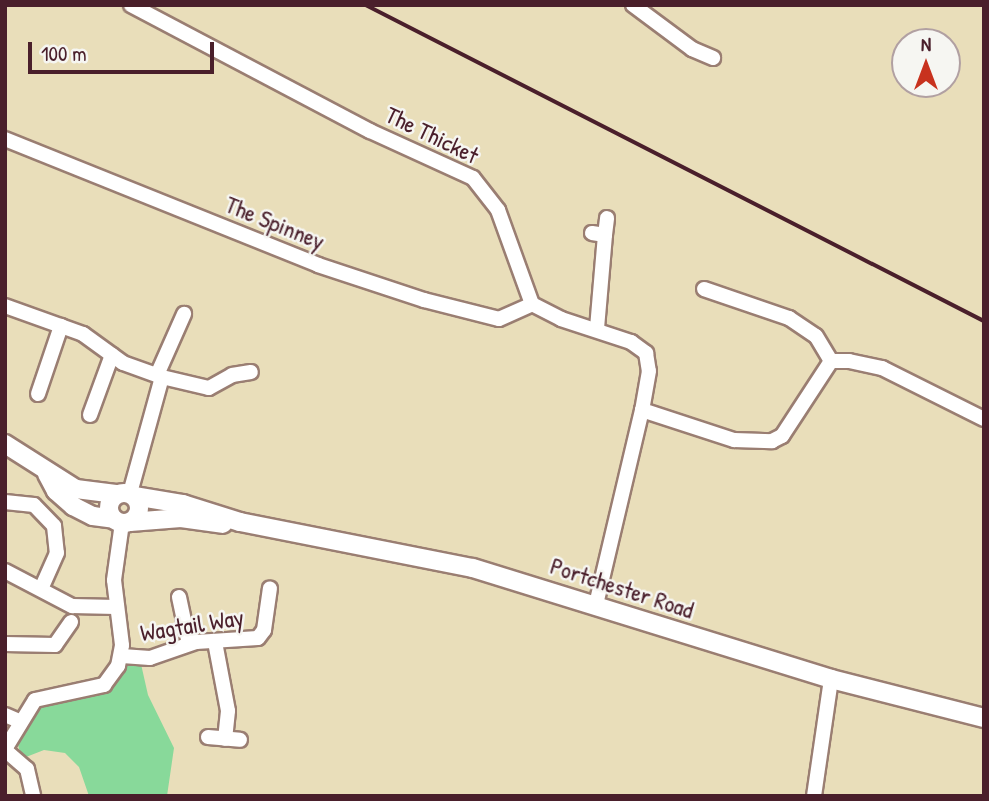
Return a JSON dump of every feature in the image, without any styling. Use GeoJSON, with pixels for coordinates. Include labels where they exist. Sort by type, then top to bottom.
{"type":"FeatureCollection","features":[{"type":"Feature","properties":{"kind":"main road","name":"Portchester Road"},"geometry":{"type":"LineString","coordinates":[[5,444],[47,474],[81,491],[126,494],[183,504],[240,522],[437,559],[596,604],[831,679],[984,718]]}},
{"type":"Feature","properties":{"kind":"main road","name":"Portchester Road"},"geometry":{"type":"LineString","coordinates":[[47,474],[56,491],[73,506],[122,522],[172,518],[240,522]]}},
{"type":"Feature","properties":{"kind":"main road"},"geometry":{"type":"LineString","coordinates":[[126,494],[139,509],[122,522],[108,507],[126,494]]}},
{"type":"Feature","properties":{"kind":"street","name":"The Thicket"},"geometry":{"type":"LineString","coordinates":[[131,5],[370,131],[473,178],[498,211],[532,303]]}},
{"type":"Feature","properties":{"kind":"street"},"geometry":{"type":"LineString","coordinates":[[633,5],[692,49],[713,58]]}},
{"type":"Feature","properties":{"kind":"street","name":"The Spinney"},"geometry":{"type":"LineString","coordinates":[[5,139],[318,265],[425,300],[499,319],[532,303]]}},
{"type":"Feature","properties":{"kind":"street"},"geometry":{"type":"LineString","coordinates":[[597,330],[599,234],[607,218]]}},
{"type":"Feature","properties":{"kind":"street"},"geometry":{"type":"LineString","coordinates":[[704,289],[789,317],[816,337],[831,361]]}},
{"type":"Feature","properties":{"kind":"street"},"geometry":{"type":"LineString","coordinates":[[532,303],[561,319],[631,342],[646,353],[649,371],[642,410],[596,604]]}},
{"type":"Feature","properties":{"kind":"street"},"geometry":{"type":"LineString","coordinates":[[5,306],[83,334],[133,368],[159,376],[209,388],[232,375],[251,372]]}},
{"type":"Feature","properties":{"kind":"street"},"geometry":{"type":"LineString","coordinates":[[126,494],[159,376],[184,314]]}},
{"type":"Feature","properties":{"kind":"street"},"geometry":{"type":"LineString","coordinates":[[38,394],[61,326]]}},
{"type":"Feature","properties":{"kind":"street"},"geometry":{"type":"LineString","coordinates":[[90,415],[112,355]]}},
{"type":"Feature","properties":{"kind":"street"},"geometry":{"type":"LineString","coordinates":[[642,410],[743,442],[772,441],[782,436],[831,361]]}},
{"type":"Feature","properties":{"kind":"street"},"geometry":{"type":"LineString","coordinates":[[831,361],[882,368],[984,419]]}},
{"type":"Feature","properties":{"kind":"street"},"geometry":{"type":"LineString","coordinates":[[5,502],[34,505],[54,526],[57,553],[43,587]]}},
{"type":"Feature","properties":{"kind":"street"},"geometry":{"type":"LineString","coordinates":[[33,796],[27,769],[5,750],[28,705],[44,696],[104,685],[122,656],[115,568],[122,522]]}},
{"type":"Feature","properties":{"kind":"street"},"geometry":{"type":"LineString","coordinates":[[5,571],[43,587],[72,606],[116,607]]}},
{"type":"Feature","properties":{"kind":"street","name":"Wagtail Way"},"geometry":{"type":"LineString","coordinates":[[122,656],[150,658],[189,644],[254,640],[262,634],[270,588]]}},
{"type":"Feature","properties":{"kind":"street"},"geometry":{"type":"LineString","coordinates":[[179,597],[189,613],[189,644]]}},
{"type":"Feature","properties":{"kind":"street"},"geometry":{"type":"LineString","coordinates":[[6,647],[55,646],[71,622]]}},
{"type":"Feature","properties":{"kind":"street"},"geometry":{"type":"LineString","coordinates":[[208,737],[232,739],[215,642]]}},
{"type":"Feature","properties":{"kind":"street"},"geometry":{"type":"LineString","coordinates":[[814,796],[831,679]]}},
{"type":"Feature","properties":{"kind":"street"},"geometry":{"type":"LineString","coordinates":[[5,715],[19,721]]}},
{"type":"Feature","properties":{"kind":"green space"},"geometry":{"type":"Polygon","coordinates":[[[141,664],[148,695],[174,748],[167,796],[89,796],[79,767],[65,753],[44,750],[26,757],[20,752],[18,745],[40,705],[103,691],[115,685],[127,665],[141,664]]]}},
{"type":"Feature","properties":{"kind":"railway"},"geometry":{"type":"LineString","coordinates":[[366,5],[984,321]]}}]}
